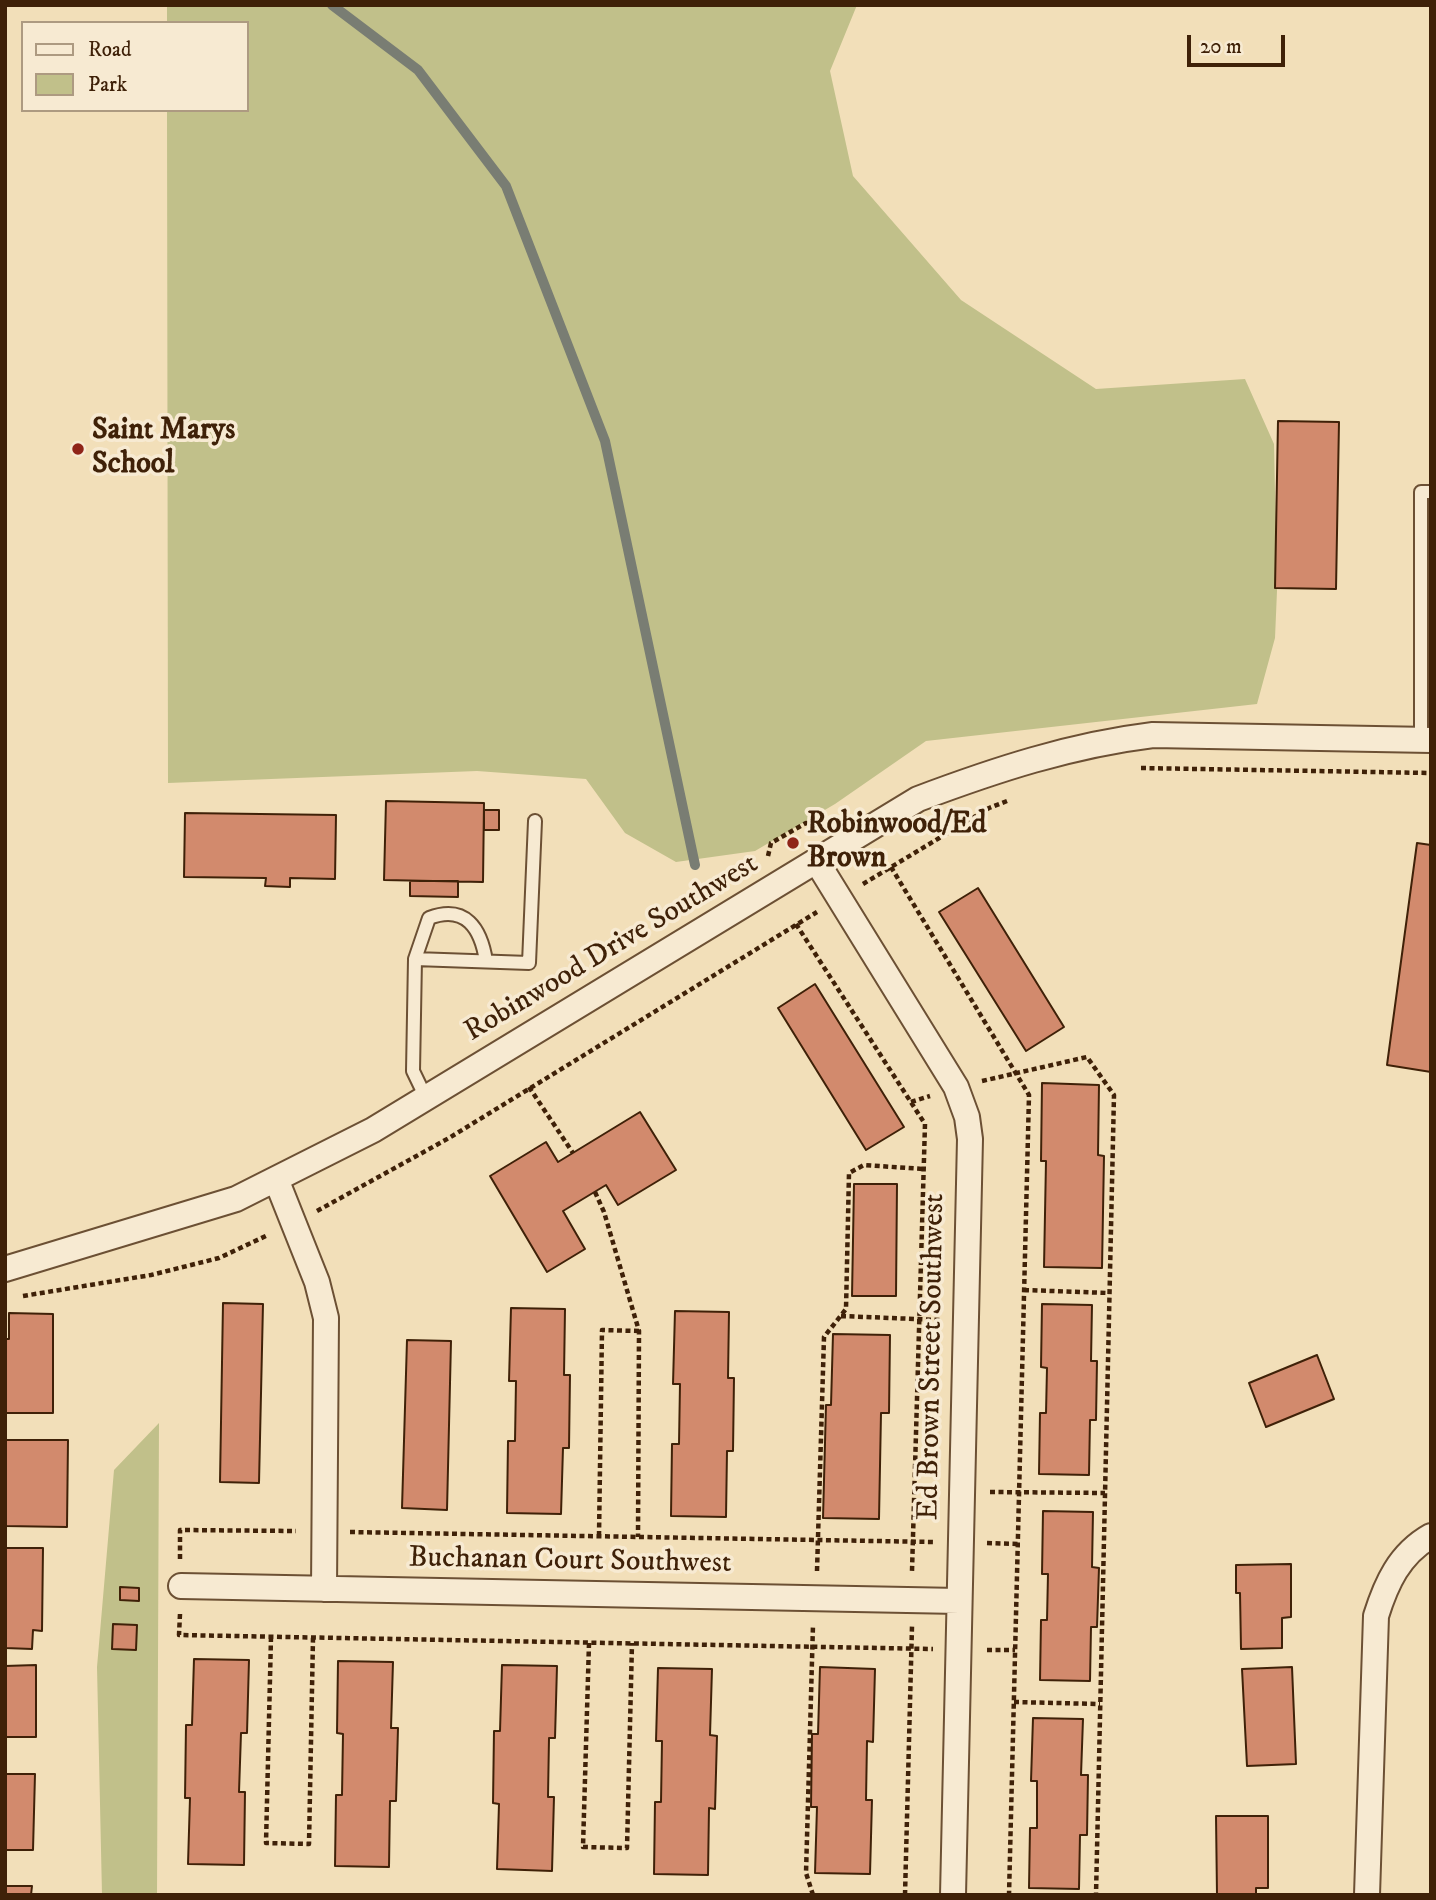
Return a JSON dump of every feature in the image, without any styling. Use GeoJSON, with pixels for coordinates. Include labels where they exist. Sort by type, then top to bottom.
{"type":"FeatureCollection","features":[{"type":"Feature","properties":{"kind":"street","name":"Robinwood Drive Southwest"},"geometry":{"type":"LineString","coordinates":[[5,1269],[236,1199],[373,1130],[918,799],[1008,766],[1124,738],[1153,735],[1426,740]]}},
{"type":"Feature","properties":{"kind":"street","name":"Ed Brown Street Southwest"},"geometry":{"type":"LineString","coordinates":[[817,862],[956,1087],[967,1117],[970,1139],[953,1895]]}},
{"type":"Feature","properties":{"kind":"street"},"geometry":{"type":"LineString","coordinates":[[276,1179],[317,1282],[326,1318],[324,1588]]}},
{"type":"Feature","properties":{"kind":"street"},"geometry":{"type":"LineString","coordinates":[[1367,1895],[1374,1632],[1386,1584],[1408,1554],[1431,1536]]}},
{"type":"Feature","properties":{"kind":"street","name":"Buchanan Court Southwest"},"geometry":{"type":"LineString","coordinates":[[181,1586],[959,1601]]}},
{"type":"Feature","properties":{"kind":"lane"},"geometry":{"type":"LineString","coordinates":[[1426,740],[1421,492],[1431,492]]}},
{"type":"Feature","properties":{"kind":"lane"},"geometry":{"type":"LineString","coordinates":[[415,958],[529,963],[535,821]]}},
{"type":"Feature","properties":{"kind":"lane"},"geometry":{"type":"LineString","coordinates":[[426,1098],[413,1071],[415,958],[429,918],[443,913],[468,921],[482,935],[486,961]]}},
{"type":"Feature","properties":{"kind":"path"},"geometry":{"type":"LineString","coordinates":[[1137,768],[1431,773]]}},
{"type":"Feature","properties":{"kind":"path"},"geometry":{"type":"LineString","coordinates":[[19,1297],[151,1275],[219,1258],[294,1223],[397,1169],[989,808],[1012,799]]}},
{"type":"Feature","properties":{"kind":"path"},"geometry":{"type":"LineString","coordinates":[[891,867],[1029,1095],[1009,1895]]}},
{"type":"Feature","properties":{"kind":"path"},"geometry":{"type":"LineString","coordinates":[[796,925],[925,1124],[905,1895]]}},
{"type":"Feature","properties":{"kind":"path"},"geometry":{"type":"LineString","coordinates":[[911,1102],[956,1087],[1087,1057],[1114,1095],[1096,1895]]}},
{"type":"Feature","properties":{"kind":"path"},"geometry":{"type":"LineString","coordinates":[[529,1087],[573,1153]]}},
{"type":"Feature","properties":{"kind":"path"},"geometry":{"type":"LineString","coordinates":[[813,1895],[806,1872],[824,1337],[846,1309],[849,1173],[864,1165],[923,1169]]}},
{"type":"Feature","properties":{"kind":"path"},"geometry":{"type":"LineString","coordinates":[[595,1192],[604,1212],[639,1331],[638,1537]]}},
{"type":"Feature","properties":{"kind":"path"},"geometry":{"type":"LineString","coordinates":[[1024,1290],[1109,1293]]}},
{"type":"Feature","properties":{"kind":"path"},"geometry":{"type":"LineString","coordinates":[[840,1316],[966,1321]]}},
{"type":"Feature","properties":{"kind":"path"},"geometry":{"type":"LineString","coordinates":[[599,1536],[602,1330],[639,1331]]}},
{"type":"Feature","properties":{"kind":"path"},"geometry":{"type":"LineString","coordinates":[[961,1491],[1105,1493]]}},
{"type":"Feature","properties":{"kind":"path"},"geometry":{"type":"LineString","coordinates":[[271,1637],[266,1843],[309,1844],[313,1638]]}},
{"type":"Feature","properties":{"kind":"path"},"geometry":{"type":"LineString","coordinates":[[589,1643],[583,1847],[627,1848],[632,1643]]}},
{"type":"Feature","properties":{"kind":"path"},"geometry":{"type":"LineString","coordinates":[[1014,1702],[1100,1704]]}},
{"type":"Feature","properties":{"kind":"green space"},"geometry":{"type":"Polygon","coordinates":[[[167,5],[857,5],[830,71],[853,176],[961,300],[1096,389],[1245,379],[1274,444],[1277,591],[1275,638],[1257,704],[926,741],[835,804],[755,851],[676,862],[625,833],[586,779],[477,771],[168,783],[167,112],[248,112],[248,21],[167,21],[167,5]]]}},
{"type":"Feature","properties":{"kind":"green space"},"geometry":{"type":"Polygon","coordinates":[[[159,1423],[157,1895],[102,1895],[97,1667],[114,1470],[159,1423]]]}},
{"type":"Feature","properties":{"kind":"building"},"geometry":{"type":"Polygon","coordinates":[[[1278,421],[1339,422],[1336,589],[1275,588],[1278,421]]]}},
{"type":"Feature","properties":{"kind":"building"},"geometry":{"type":"Polygon","coordinates":[[[386,801],[484,803],[483,882],[384,880],[386,801]]]}},
{"type":"Feature","properties":{"kind":"building"},"geometry":{"type":"Polygon","coordinates":[[[484,810],[499,810],[499,830],[484,830],[484,810]]]}},
{"type":"Feature","properties":{"kind":"building"},"geometry":{"type":"Polygon","coordinates":[[[185,813],[336,815],[335,879],[290,878],[290,887],[265,886],[266,878],[184,877],[185,813]]]}},
{"type":"Feature","properties":{"kind":"building"},"geometry":{"type":"Polygon","coordinates":[[[1417,843],[1431,845],[1431,1072],[1387,1065],[1417,843]]]}},
{"type":"Feature","properties":{"kind":"building"},"geometry":{"type":"Polygon","coordinates":[[[410,881],[458,881],[458,897],[410,896],[410,881]]]}},
{"type":"Feature","properties":{"kind":"building"},"geometry":{"type":"Polygon","coordinates":[[[978,888],[1064,1027],[1026,1051],[939,912],[978,888]]]}},
{"type":"Feature","properties":{"kind":"building"},"geometry":{"type":"Polygon","coordinates":[[[815,984],[904,1127],[866,1150],[778,1008],[815,984]]]}},
{"type":"Feature","properties":{"kind":"building"},"geometry":{"type":"Polygon","coordinates":[[[1042,1083],[1099,1085],[1098,1155],[1104,1156],[1102,1268],[1044,1267],[1046,1161],[1041,1161],[1042,1083]]]}},
{"type":"Feature","properties":{"kind":"building"},"geometry":{"type":"Polygon","coordinates":[[[640,1112],[676,1170],[618,1205],[606,1185],[563,1211],[585,1249],[547,1272],[490,1176],[546,1142],[558,1162],[640,1112]]]}},
{"type":"Feature","properties":{"kind":"building"},"geometry":{"type":"Polygon","coordinates":[[[854,1184],[897,1184],[896,1296],[852,1296],[854,1184]]]}},
{"type":"Feature","properties":{"kind":"building"},"geometry":{"type":"Polygon","coordinates":[[[223,1303],[263,1304],[259,1483],[220,1482],[223,1303]]]}},
{"type":"Feature","properties":{"kind":"building"},"geometry":{"type":"Polygon","coordinates":[[[1042,1304],[1092,1305],[1091,1361],[1097,1361],[1096,1420],[1090,1420],[1089,1475],[1039,1474],[1040,1413],[1046,1413],[1047,1368],[1041,1367],[1042,1304]]]}},
{"type":"Feature","properties":{"kind":"building"},"geometry":{"type":"Polygon","coordinates":[[[511,1308],[565,1309],[564,1375],[570,1375],[569,1448],[563,1448],[561,1514],[507,1513],[508,1441],[515,1441],[516,1381],[509,1381],[511,1308]]]}},
{"type":"Feature","properties":{"kind":"building"},"geometry":{"type":"Polygon","coordinates":[[[675,1311],[729,1312],[728,1378],[734,1378],[733,1451],[727,1451],[726,1517],[671,1516],[672,1444],[679,1444],[680,1384],[673,1384],[675,1311]]]}},
{"type":"Feature","properties":{"kind":"building"},"geometry":{"type":"Polygon","coordinates":[[[9,1313],[53,1314],[53,1413],[5,1413],[5,1339],[9,1339],[9,1313]]]}},
{"type":"Feature","properties":{"kind":"building"},"geometry":{"type":"Polygon","coordinates":[[[833,1334],[890,1335],[889,1413],[881,1413],[879,1519],[823,1518],[826,1405],[831,1405],[833,1334]]]}},
{"type":"Feature","properties":{"kind":"building"},"geometry":{"type":"Polygon","coordinates":[[[407,1340],[451,1341],[447,1510],[402,1508],[407,1340]]]}},
{"type":"Feature","properties":{"kind":"building"},"geometry":{"type":"Polygon","coordinates":[[[1317,1355],[1334,1399],[1266,1427],[1249,1383],[1317,1355]]]}},
{"type":"Feature","properties":{"kind":"building"},"geometry":{"type":"Polygon","coordinates":[[[5,1440],[68,1440],[67,1527],[5,1526],[5,1440]]]}},
{"type":"Feature","properties":{"kind":"building"},"geometry":{"type":"Polygon","coordinates":[[[1043,1511],[1093,1512],[1092,1567],[1099,1568],[1097,1627],[1091,1627],[1090,1681],[1040,1680],[1041,1620],[1047,1620],[1048,1574],[1042,1574],[1043,1511]]]}},
{"type":"Feature","properties":{"kind":"building"},"geometry":{"type":"Polygon","coordinates":[[[5,1548],[43,1548],[42,1631],[33,1630],[32,1649],[5,1648],[5,1548]]]}},
{"type":"Feature","properties":{"kind":"building"},"geometry":{"type":"Polygon","coordinates":[[[1291,1564],[1291,1617],[1282,1618],[1282,1648],[1241,1649],[1240,1593],[1236,1593],[1236,1565],[1291,1564]]]}},
{"type":"Feature","properties":{"kind":"building"},"geometry":{"type":"Polygon","coordinates":[[[120,1587],[139,1588],[139,1601],[120,1600],[120,1587]]]}},
{"type":"Feature","properties":{"kind":"building"},"geometry":{"type":"Polygon","coordinates":[[[113,1624],[137,1625],[136,1650],[112,1649],[113,1624]]]}},
{"type":"Feature","properties":{"kind":"building"},"geometry":{"type":"Polygon","coordinates":[[[194,1659],[249,1660],[247,1733],[241,1733],[239,1792],[245,1792],[244,1865],[188,1864],[190,1798],[185,1798],[186,1725],[192,1725],[194,1659]]]}},
{"type":"Feature","properties":{"kind":"building"},"geometry":{"type":"Polygon","coordinates":[[[338,1661],[393,1662],[391,1728],[398,1728],[396,1801],[390,1801],[389,1867],[335,1866],[336,1795],[342,1795],[343,1734],[337,1733],[338,1661]]]}},
{"type":"Feature","properties":{"kind":"building"},"geometry":{"type":"Polygon","coordinates":[[[36,1665],[36,1737],[5,1737],[5,1666],[36,1665]]]}},
{"type":"Feature","properties":{"kind":"building"},"geometry":{"type":"Polygon","coordinates":[[[502,1665],[557,1666],[555,1738],[549,1738],[548,1797],[554,1797],[552,1871],[497,1869],[499,1804],[493,1803],[494,1731],[500,1731],[502,1665]]]}},
{"type":"Feature","properties":{"kind":"building"},"geometry":{"type":"Polygon","coordinates":[[[820,1667],[875,1669],[873,1742],[867,1741],[866,1800],[872,1800],[870,1874],[815,1873],[817,1807],[811,1807],[812,1734],[818,1734],[820,1667]]]}},
{"type":"Feature","properties":{"kind":"building"},"geometry":{"type":"Polygon","coordinates":[[[1292,1667],[1296,1764],[1247,1766],[1242,1669],[1292,1667]]]}},
{"type":"Feature","properties":{"kind":"building"},"geometry":{"type":"Polygon","coordinates":[[[658,1668],[712,1669],[710,1735],[717,1736],[715,1809],[709,1808],[708,1875],[654,1874],[655,1802],[661,1802],[662,1741],[656,1741],[658,1668]]]}},
{"type":"Feature","properties":{"kind":"building"},"geometry":{"type":"Polygon","coordinates":[[[1033,1718],[1083,1719],[1081,1775],[1088,1775],[1087,1835],[1080,1835],[1079,1889],[1029,1888],[1030,1828],[1037,1828],[1037,1781],[1031,1781],[1033,1718]]]}},
{"type":"Feature","properties":{"kind":"building"},"geometry":{"type":"Polygon","coordinates":[[[5,1774],[35,1774],[33,1850],[5,1850],[5,1774]]]}},
{"type":"Feature","properties":{"kind":"building"},"geometry":{"type":"Polygon","coordinates":[[[1216,1816],[1268,1816],[1268,1888],[1256,1888],[1256,1894],[1251,1895],[1217,1895],[1216,1816]]]}},
{"type":"Feature","properties":{"kind":"building"},"geometry":{"type":"Polygon","coordinates":[[[5,1886],[32,1886],[31,1895],[5,1895],[5,1886]]]}},
{"type":"Feature","properties":{"kind":"waterway"},"geometry":{"type":"LineString","coordinates":[[332,5],[418,70],[506,186],[605,441],[695,865]]}},
{"type":"Feature","properties":{"kind":"place","name":"Saint Marys School"},"geometry":{"type":"Point","coordinates":[78,449]}},
{"type":"Feature","properties":{"kind":"place","name":"Robinwood/Ed Brown"},"geometry":{"type":"Point","coordinates":[793,843]}}]}
